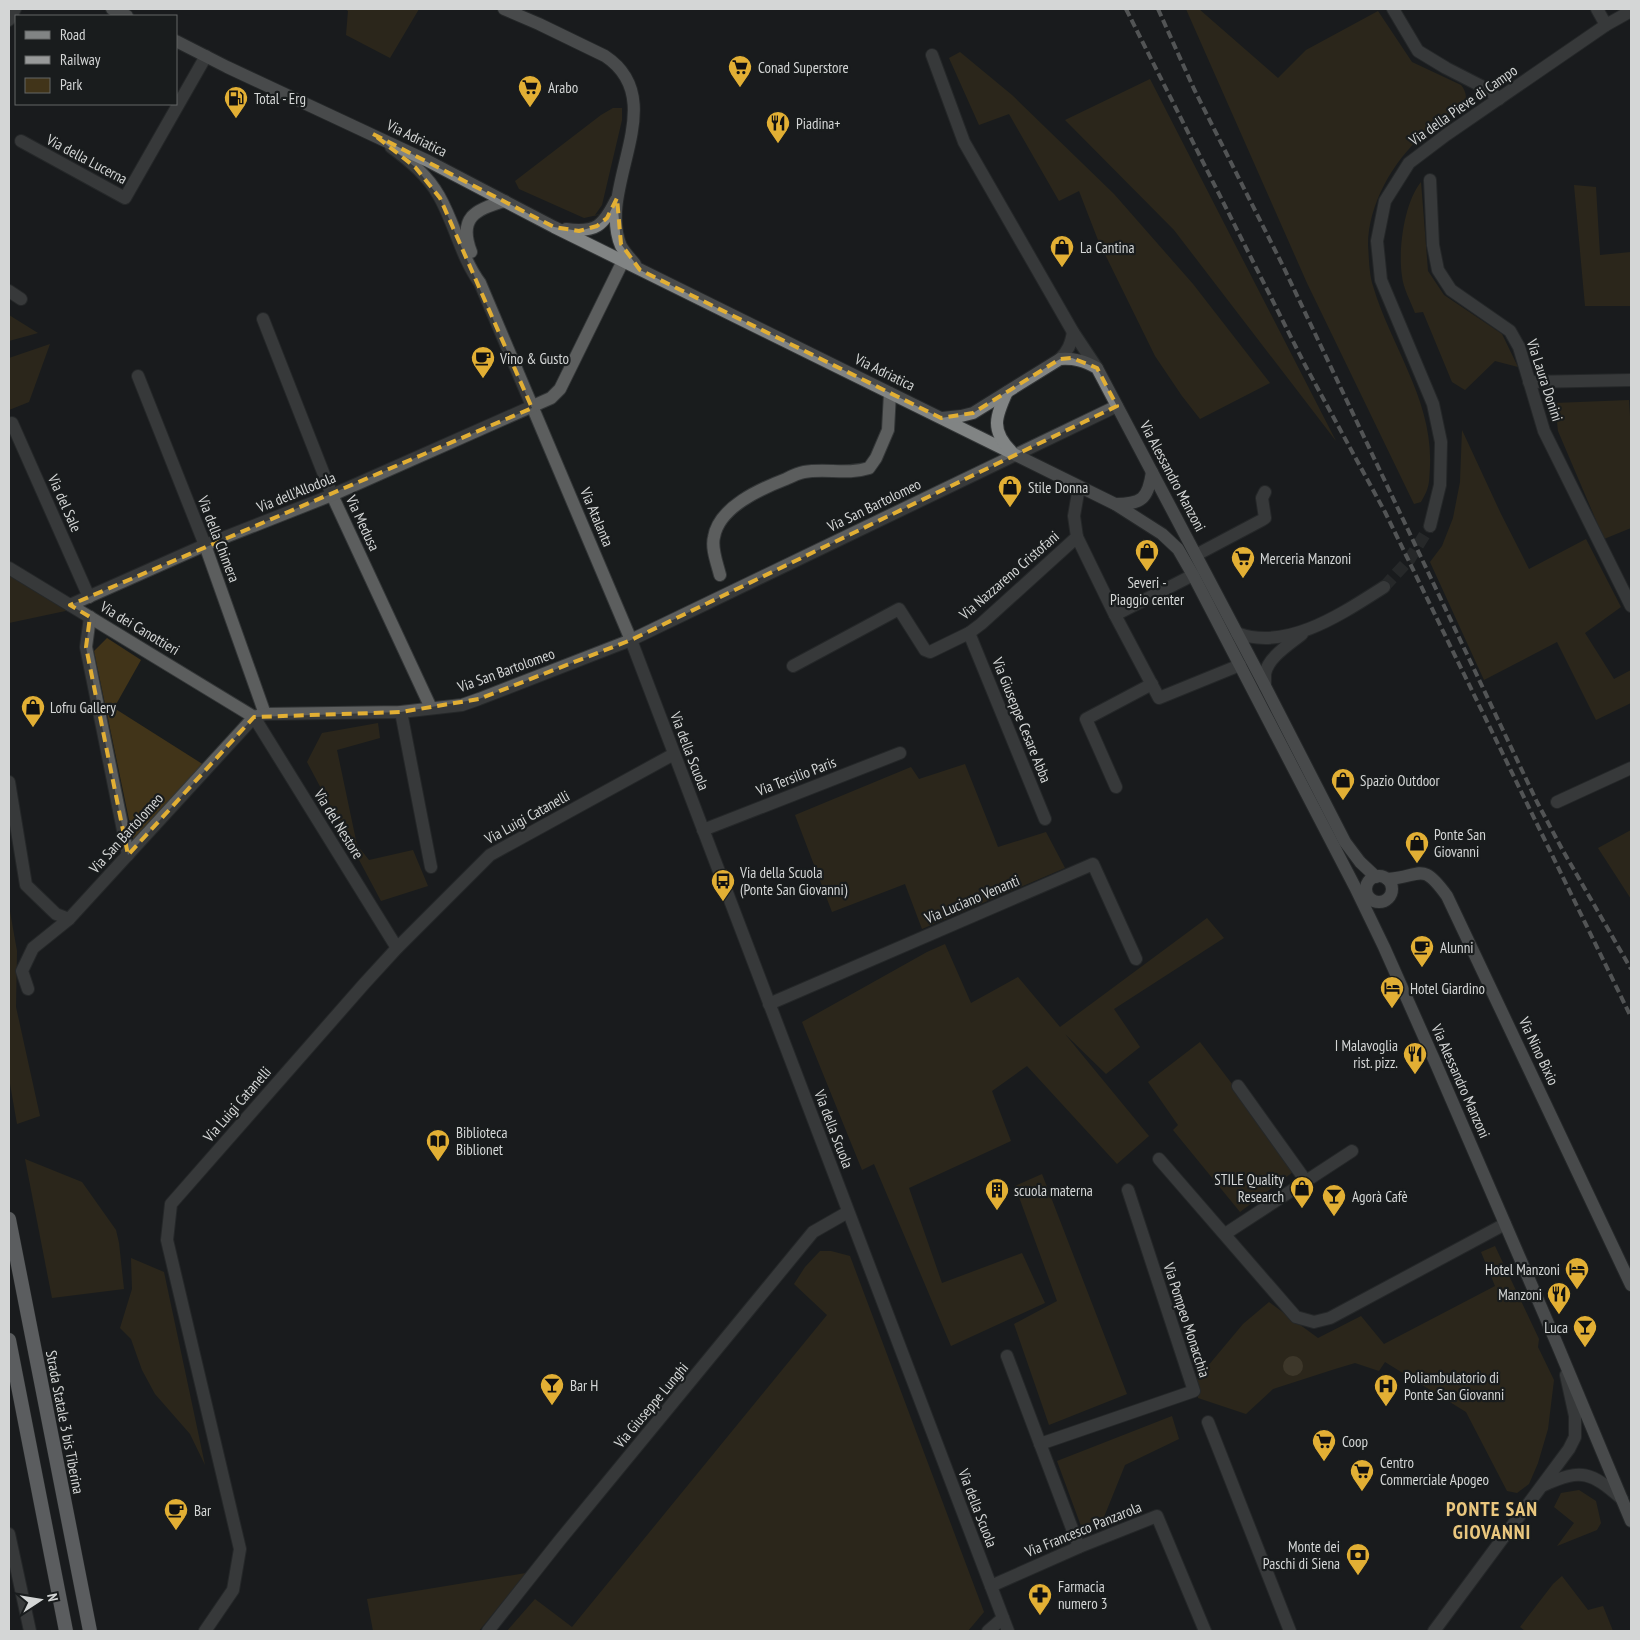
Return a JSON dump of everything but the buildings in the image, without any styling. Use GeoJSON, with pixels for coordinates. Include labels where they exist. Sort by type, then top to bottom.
{"type":"FeatureCollection","features":[{"type":"Feature","properties":{"kind":"highway","name":"Strada Statale 3 bis Tiberina"},"geometry":{"type":"LineString","coordinates":[[9,1218],[90,1631]]}},
{"type":"Feature","properties":{"kind":"highway"},"geometry":{"type":"LineString","coordinates":[[9,1340],[66,1631]]}},
{"type":"Feature","properties":{"kind":"main road"},"geometry":{"type":"LineString","coordinates":[[112,9],[125,15]]}},
{"type":"Feature","properties":{"kind":"main road","name":"Via Adriatica"},"geometry":{"type":"LineString","coordinates":[[504,9],[539,24],[613,61],[626,75],[634,97],[634,108],[628,153],[617,198],[617,227],[621,244],[626,254],[640,270]]}},
{"type":"Feature","properties":{"kind":"main road","name":"Via Adriatica"},"geometry":{"type":"LineString","coordinates":[[527,9],[539,24]]}},
{"type":"Feature","properties":{"kind":"main road","name":"Via Adriatica"},"geometry":{"type":"LineString","coordinates":[[178,42],[317,110],[373,134],[428,161],[640,270],[1115,504]]}},
{"type":"Feature","properties":{"kind":"main road"},"geometry":{"type":"LineString","coordinates":[[554,227],[579,231],[597,226],[607,218],[617,198]]}},
{"type":"Feature","properties":{"kind":"main road"},"geometry":{"type":"LineString","coordinates":[[941,418],[973,413],[1060,359],[1072,358],[1085,361],[1097,368]]}},
{"type":"Feature","properties":{"kind":"main road","name":"Via Alessandro Manzoni"},"geometry":{"type":"LineString","coordinates":[[1097,368],[1345,842],[1360,862],[1382,878]]}},
{"type":"Feature","properties":{"kind":"main road"},"geometry":{"type":"LineString","coordinates":[[1007,392],[1000,408],[998,432],[1001,441],[1016,455]]}},
{"type":"Feature","properties":{"kind":"main road"},"geometry":{"type":"LineString","coordinates":[[1115,504],[1131,504],[1142,499],[1148,490],[1152,472]]}},
{"type":"Feature","properties":{"kind":"main road","name":"Via Alessandro Manzoni"},"geometry":{"type":"LineString","coordinates":[[1115,504],[1162,534],[1178,549],[1338,855],[1384,947],[1557,1344],[1631,1521]]}},
{"type":"Feature","properties":{"kind":"main road"},"geometry":{"type":"LineString","coordinates":[[1338,855],[1366,888],[1369,897],[1373,900],[1382,902],[1390,896],[1392,887],[1382,878],[1369,881],[1366,888]]}},
{"type":"Feature","properties":{"kind":"main road","name":"Via Nino Bixio"},"geometry":{"type":"LineString","coordinates":[[1382,878],[1396,878],[1424,873],[1431,876],[1447,896],[1631,1285]]}},
{"type":"Feature","properties":{"kind":"main road"},"geometry":{"type":"LineString","coordinates":[[1373,900],[1384,947]]}},
{"type":"Feature","properties":{"kind":"street"},"geometry":{"type":"LineString","coordinates":[[9,20],[15,9]]}},
{"type":"Feature","properties":{"kind":"street"},"geometry":{"type":"LineString","coordinates":[[1393,9],[1418,51],[1487,89],[1499,99]]}},
{"type":"Feature","properties":{"kind":"street"},"geometry":{"type":"LineString","coordinates":[[1597,9],[1606,25]]}},
{"type":"Feature","properties":{"kind":"street","name":"Via della Pieve di Campo"},"geometry":{"type":"LineString","coordinates":[[1430,526],[1440,485],[1441,442],[1433,404],[1381,280],[1378,241],[1385,201],[1409,163],[1446,135],[1606,25],[1631,11]]}},
{"type":"Feature","properties":{"kind":"street","name":"Via Alessandro Manzoni"},"geometry":{"type":"LineString","coordinates":[[932,54],[964,142],[1073,332],[1097,368]]}},
{"type":"Feature","properties":{"kind":"street","name":"Via della Lucerna"},"geometry":{"type":"LineString","coordinates":[[21,141],[125,198],[206,56]]}},
{"type":"Feature","properties":{"kind":"street","name":"Via Atalanta"},"geometry":{"type":"LineString","coordinates":[[373,134],[401,154],[429,181],[440,198],[471,271],[480,283]]}},
{"type":"Feature","properties":{"kind":"street","name":"Via Laura Donini"},"geometry":{"type":"LineString","coordinates":[[1430,180],[1433,245],[1438,270],[1451,290],[1510,331],[1519,347],[1544,431],[1631,606]]}},
{"type":"Feature","properties":{"kind":"street","name":"Via Atalanta"},"geometry":{"type":"LineString","coordinates":[[506,201],[488,206],[476,213],[466,228],[466,238],[477,267],[480,283],[631,640]]}},
{"type":"Feature","properties":{"kind":"street"},"geometry":{"type":"LineString","coordinates":[[532,408],[551,398],[560,389],[623,261]]}},
{"type":"Feature","properties":{"kind":"street"},"geometry":{"type":"LineString","coordinates":[[9,291],[21,299]]}},
{"type":"Feature","properties":{"kind":"street","name":"Via Medusa"},"geometry":{"type":"LineString","coordinates":[[263,319],[332,495],[431,708]]}},
{"type":"Feature","properties":{"kind":"street"},"geometry":{"type":"LineString","coordinates":[[1060,359],[1067,352],[1073,332]]}},
{"type":"Feature","properties":{"kind":"street","name":"Via della Chimera"},"geometry":{"type":"LineString","coordinates":[[138,376],[205,545],[260,716]]}},
{"type":"Feature","properties":{"kind":"street"},"geometry":{"type":"LineString","coordinates":[[1529,382],[1631,380]]}},
{"type":"Feature","properties":{"kind":"street"},"geometry":{"type":"LineString","coordinates":[[720,575],[713,538],[718,524],[725,514],[742,500],[803,472],[844,472],[869,468],[876,458],[888,430],[890,393]]}},
{"type":"Feature","properties":{"kind":"street","name":"Via San Bartolomeo"},"geometry":{"type":"LineString","coordinates":[[28,989],[22,971],[33,948],[69,919],[260,716],[401,712],[462,705],[631,640],[1118,406]]}},
{"type":"Feature","properties":{"kind":"street","name":"Via dell'Allodola"},"geometry":{"type":"LineString","coordinates":[[70,605],[205,545],[332,495],[532,408]]}},
{"type":"Feature","properties":{"kind":"street","name":"Via del Sale"},"geometry":{"type":"LineString","coordinates":[[12,423],[89,596]]}},
{"type":"Feature","properties":{"kind":"street","name":"Via Nazzareno Cristofani"},"geometry":{"type":"LineString","coordinates":[[1079,486],[1074,516],[1077,537],[1115,615]]}},
{"type":"Feature","properties":{"kind":"street"},"geometry":{"type":"LineString","coordinates":[[1196,555],[1265,518],[1262,498],[1265,492]]}},
{"type":"Feature","properties":{"kind":"street","name":"Via Nazzareno Cristofani"},"geometry":{"type":"LineString","coordinates":[[793,666],[900,609],[925,650],[930,652],[969,633],[981,624],[1077,537]]}},
{"type":"Feature","properties":{"kind":"street","name":"Via dei Canottieri"},"geometry":{"type":"LineString","coordinates":[[9,568],[260,716]]}},
{"type":"Feature","properties":{"kind":"street"},"geometry":{"type":"LineString","coordinates":[[1193,575],[1115,615],[1159,698],[1240,665]]}},
{"type":"Feature","properties":{"kind":"street"},"geometry":{"type":"LineString","coordinates":[[1237,633],[1250,638],[1261,639],[1304,631],[1346,611],[1384,587]]}},
{"type":"Feature","properties":{"kind":"street"},"geometry":{"type":"LineString","coordinates":[[90,617],[86,647],[128,855]]}},
{"type":"Feature","properties":{"kind":"street"},"geometry":{"type":"LineString","coordinates":[[1265,686],[1266,673],[1269,666],[1282,650],[1304,631]]}},
{"type":"Feature","properties":{"kind":"street","name":"Via Giuseppe Cesare Abba"},"geometry":{"type":"LineString","coordinates":[[969,633],[1045,819]]}},
{"type":"Feature","properties":{"kind":"street","name":"Via della Scuola"},"geometry":{"type":"LineString","coordinates":[[631,640],[1008,1631]]}},
{"type":"Feature","properties":{"kind":"street"},"geometry":{"type":"LineString","coordinates":[[1116,787],[1086,719],[1152,684]]}},
{"type":"Feature","properties":{"kind":"street"},"geometry":{"type":"LineString","coordinates":[[401,712],[431,867]]}},
{"type":"Feature","properties":{"kind":"street","name":"Via del Nestore"},"geometry":{"type":"LineString","coordinates":[[260,716],[397,948]]}},
{"type":"Feature","properties":{"kind":"street","name":"Via Tersilio Paris"},"geometry":{"type":"LineString","coordinates":[[703,830],[900,753]]}},
{"type":"Feature","properties":{"kind":"street","name":"Via Luigi Catanelli"},"geometry":{"type":"LineString","coordinates":[[205,1631],[233,1590],[240,1549],[167,1240],[171,1204],[397,948],[490,855],[674,754]]}},
{"type":"Feature","properties":{"kind":"street"},"geometry":{"type":"LineString","coordinates":[[1557,802],[1631,768]]}},
{"type":"Feature","properties":{"kind":"street"},"geometry":{"type":"LineString","coordinates":[[9,782],[26,885],[56,914],[69,919]]}},
{"type":"Feature","properties":{"kind":"street","name":"Via Luciano Venanti"},"geometry":{"type":"LineString","coordinates":[[769,1004],[1093,864],[1136,959]]}},
{"type":"Feature","properties":{"kind":"street"},"geometry":{"type":"LineString","coordinates":[[1238,1086],[1306,1181]]}},
{"type":"Feature","properties":{"kind":"street"},"geometry":{"type":"LineString","coordinates":[[1225,1234],[1352,1152]]}},
{"type":"Feature","properties":{"kind":"street"},"geometry":{"type":"LineString","coordinates":[[1159,1159],[1296,1317],[1314,1322],[1330,1318],[1505,1224]]}},
{"type":"Feature","properties":{"kind":"street","name":"Via Pompeo Monacchia"},"geometry":{"type":"LineString","coordinates":[[1040,1444],[1194,1391],[1128,1190]]}},
{"type":"Feature","properties":{"kind":"street","name":"Via Giuseppe Lunghi"},"geometry":{"type":"LineString","coordinates":[[488,1631],[560,1540],[813,1232],[848,1212]]}},
{"type":"Feature","properties":{"kind":"street"},"geometry":{"type":"LineString","coordinates":[[1434,1631],[1544,1485],[1576,1437],[1575,1416],[1569,1385],[1557,1344]]}},
{"type":"Feature","properties":{"kind":"street"},"geometry":{"type":"LineString","coordinates":[[1007,1356],[1079,1547]]}},
{"type":"Feature","properties":{"kind":"street"},"geometry":{"type":"LineString","coordinates":[[1208,1422],[1290,1631]]}},
{"type":"Feature","properties":{"kind":"street"},"geometry":{"type":"LineString","coordinates":[[1544,1485],[1563,1476],[1578,1474],[1590,1476],[1622,1499]]}},
{"type":"Feature","properties":{"kind":"street","name":"Via Francesco Panzarola"},"geometry":{"type":"LineString","coordinates":[[990,1586],[1079,1547],[1157,1516],[1205,1631]]}},
{"type":"Feature","properties":{"kind":"street"},"geometry":{"type":"LineString","coordinates":[[9,1534],[30,1631]]}},
{"type":"Feature","properties":{"kind":"street"},"geometry":{"type":"LineString","coordinates":[[988,1631],[1002,1618]]}},
{"type":"Feature","properties":{"kind":"highlighted area"},"geometry":{"type":"Polygon","coordinates":[[[373,134],[554,227],[579,231],[597,226],[607,218],[617,198],[621,244],[640,270],[941,418],[973,413],[1060,359],[1072,358],[1097,368],[1117,406],[631,640],[479,699],[401,712],[254,717],[128,855],[86,647],[90,617],[70,605],[532,408],[440,198],[415,167],[373,134]]]}},
{"type":"Feature","properties":{"kind":"green space"},"geometry":{"type":"Polygon","coordinates":[[[345,9],[419,9],[390,58],[346,35],[348,11],[345,9]]]}},
{"type":"Feature","properties":{"kind":"green space"},"geometry":{"type":"Polygon","coordinates":[[[1186,9],[1199,9],[1278,78],[1306,50],[1378,11],[1412,62],[1461,85],[1464,90],[1466,98],[1463,106],[1423,135],[1392,171],[1377,199],[1369,230],[1369,261],[1373,286],[1418,396],[1425,419],[1429,442],[1430,466],[1428,485],[1421,502],[1414,504],[1307,283],[1186,9]]]}},
{"type":"Feature","properties":{"kind":"green space"},"geometry":{"type":"Polygon","coordinates":[[[960,52],[1012,95],[1114,194],[1193,284],[1270,383],[1200,419],[1155,356],[1098,240],[1079,191],[1059,201],[1009,114],[979,125],[949,58],[960,52]]]}},
{"type":"Feature","properties":{"kind":"green space"},"geometry":{"type":"Polygon","coordinates":[[[1150,79],[1336,441],[1174,230],[1065,120],[1150,79]]]}},
{"type":"Feature","properties":{"kind":"green space"},"geometry":{"type":"Polygon","coordinates":[[[613,108],[622,108],[622,120],[602,205],[595,215],[607,213],[584,218],[519,189],[515,181],[601,115],[613,108]]]}},
{"type":"Feature","properties":{"kind":"green space"},"geometry":{"type":"Polygon","coordinates":[[[1421,182],[1428,271],[1444,295],[1502,334],[1518,367],[1495,361],[1465,390],[1452,382],[1423,312],[1415,313],[1403,281],[1401,253],[1406,214],[1415,191],[1421,182]]]}},
{"type":"Feature","properties":{"kind":"green space"},"geometry":{"type":"Polygon","coordinates":[[[1574,185],[1596,187],[1600,255],[1631,252],[1631,306],[1585,306],[1574,185]]]}},
{"type":"Feature","properties":{"kind":"green space"},"geometry":{"type":"Polygon","coordinates":[[[9,315],[38,333],[9,341],[9,315]]]}},
{"type":"Feature","properties":{"kind":"green space"},"geometry":{"type":"Polygon","coordinates":[[[50,344],[29,402],[9,410],[9,358],[50,344]]]}},
{"type":"Feature","properties":{"kind":"green space"},"geometry":{"type":"Polygon","coordinates":[[[1629,400],[1631,528],[1604,539],[1558,431],[1555,403],[1629,400]]]}},
{"type":"Feature","properties":{"kind":"green space"},"geometry":{"type":"Polygon","coordinates":[[[1462,430],[1529,569],[1586,539],[1621,607],[1585,633],[1614,679],[1631,670],[1631,703],[1596,720],[1557,642],[1484,680],[1430,562],[1442,546],[1453,518],[1460,482],[1462,430]]]}},
{"type":"Feature","properties":{"kind":"green space"},"geometry":{"type":"Polygon","coordinates":[[[9,573],[70,610],[9,623],[9,573]]]}},
{"type":"Feature","properties":{"kind":"green space"},"geometry":{"type":"Polygon","coordinates":[[[107,638],[141,660],[114,708],[204,765],[133,839],[94,651],[107,638]]]}},
{"type":"Feature","properties":{"kind":"green space"},"geometry":{"type":"Polygon","coordinates":[[[378,723],[380,738],[337,750],[357,845],[369,860],[413,850],[428,886],[381,901],[307,762],[322,733],[378,723]]]}},
{"type":"Feature","properties":{"kind":"green space"},"geometry":{"type":"Polygon","coordinates":[[[965,764],[998,847],[1046,832],[1065,868],[922,929],[905,884],[832,912],[795,815],[911,767],[919,779],[965,764]]]}},
{"type":"Feature","properties":{"kind":"green space"},"geometry":{"type":"Polygon","coordinates":[[[1631,830],[1631,899],[1598,848],[1631,830]]]}},
{"type":"Feature","properties":{"kind":"green space"},"geometry":{"type":"Polygon","coordinates":[[[9,906],[17,951],[16,1007],[40,1116],[17,1124],[9,1078],[9,906]]]}},
{"type":"Feature","properties":{"kind":"green space"},"geometry":{"type":"Polygon","coordinates":[[[1207,918],[1224,938],[1114,1009],[1140,1047],[1106,1074],[1065,1034],[1149,1136],[1117,1164],[1027,1066],[992,1091],[1011,1141],[909,1188],[942,1283],[1022,1253],[1045,1303],[951,1346],[874,1164],[862,1170],[802,1022],[927,952],[945,944],[971,1003],[1018,977],[1060,1027],[1207,918]]]}},
{"type":"Feature","properties":{"kind":"green space"},"geometry":{"type":"Polygon","coordinates":[[[1200,1042],[1297,1169],[1240,1212],[1173,1130],[1178,1125],[1148,1082],[1200,1042]]]}},
{"type":"Feature","properties":{"kind":"green space"},"geometry":{"type":"Polygon","coordinates":[[[25,1159],[82,1182],[116,1230],[124,1289],[52,1298],[25,1159]]]}},
{"type":"Feature","properties":{"kind":"green space"},"geometry":{"type":"Polygon","coordinates":[[[1042,1174],[1127,1394],[1049,1425],[1014,1324],[1057,1301],[1015,1186],[1042,1174]]]}},
{"type":"Feature","properties":{"kind":"green space"},"geometry":{"type":"Polygon","coordinates":[[[1495,1246],[1539,1339],[1538,1347],[1554,1380],[1548,1429],[1538,1463],[1529,1484],[1517,1493],[1507,1491],[1466,1412],[1385,1362],[1379,1371],[1355,1363],[1273,1389],[1246,1414],[1198,1398],[1197,1379],[1243,1324],[1269,1302],[1318,1338],[1361,1316],[1384,1344],[1495,1286],[1481,1252],[1495,1246]]]}},
{"type":"Feature","properties":{"kind":"green space"},"geometry":{"type":"Polygon","coordinates":[[[820,1251],[831,1251],[850,1256],[984,1612],[968,1631],[507,1631],[535,1599],[572,1627],[827,1315],[794,1284],[805,1267],[820,1251]]]}},
{"type":"Feature","properties":{"kind":"green space"},"geometry":{"type":"Polygon","coordinates":[[[131,1258],[164,1272],[205,1465],[190,1434],[155,1394],[142,1370],[131,1339],[120,1328],[132,1289],[131,1258]]]}},
{"type":"Feature","properties":{"kind":"green space"},"geometry":{"type":"Polygon","coordinates":[[[1172,1416],[1179,1439],[1125,1465],[1104,1517],[1081,1526],[1057,1461],[1172,1416]]]}},
{"type":"Feature","properties":{"kind":"green space"},"geometry":{"type":"Polygon","coordinates":[[[1579,1490],[1596,1501],[1601,1523],[1597,1530],[1557,1546],[1574,1523],[1554,1507],[1561,1493],[1579,1490]]]}},
{"type":"Feature","properties":{"kind":"green space"},"geometry":{"type":"Polygon","coordinates":[[[526,1573],[479,1631],[373,1631],[367,1599],[526,1573]]]}},
{"type":"Feature","properties":{"kind":"green space"},"geometry":{"type":"Polygon","coordinates":[[[1562,1576],[1588,1610],[1603,1606],[1613,1631],[1525,1631],[1520,1627],[1553,1584],[1562,1576]]]}},
{"type":"Feature","properties":{"kind":"shaded area"},"geometry":{"type":"Polygon","coordinates":[[[1293,1356],[1300,1359],[1303,1366],[1300,1373],[1293,1376],[1286,1373],[1283,1366],[1286,1359],[1293,1356]]]}},
{"type":"Feature","properties":{"kind":"tunnel"},"geometry":{"type":"LineString","coordinates":[[1384,587],[1409,560],[1430,526]]}},
{"type":"Feature","properties":{"kind":"railway"},"geometry":{"type":"LineString","coordinates":[[1126,9],[1305,365],[1385,512],[1631,1017]]}},
{"type":"Feature","properties":{"kind":"railway"},"geometry":{"type":"LineString","coordinates":[[1158,9],[1194,89],[1283,266],[1537,802],[1631,969]]}},
{"type":"Feature","properties":{"kind":"place","name":"Conad Superstore"},"geometry":{"type":"Point","coordinates":[740,88]}},
{"type":"Feature","properties":{"kind":"place","name":"Arabo"},"geometry":{"type":"Point","coordinates":[530,108]}},
{"type":"Feature","properties":{"kind":"place","name":"Total - Erg"},"geometry":{"type":"Point","coordinates":[236,119]}},
{"type":"Feature","properties":{"kind":"place","name":"Piadina+"},"geometry":{"type":"Point","coordinates":[778,144]}},
{"type":"Feature","properties":{"kind":"place","name":"La Cantina"},"geometry":{"type":"Point","coordinates":[1062,268]}},
{"type":"Feature","properties":{"kind":"place","name":"Vino & Gusto"},"geometry":{"type":"Point","coordinates":[483,379]}},
{"type":"Feature","properties":{"kind":"place","name":"Stile Donna"},"geometry":{"type":"Point","coordinates":[1010,508]}},
{"type":"Feature","properties":{"kind":"place","name":"Severi - Piaggio center"},"geometry":{"type":"Point","coordinates":[1147,572]}},
{"type":"Feature","properties":{"kind":"place","name":"Merceria Manzoni"},"geometry":{"type":"Point","coordinates":[1243,579]}},
{"type":"Feature","properties":{"kind":"place","name":"Lofru Gallery"},"geometry":{"type":"Point","coordinates":[33,728]}},
{"type":"Feature","properties":{"kind":"place","name":"Spazio Outdoor"},"geometry":{"type":"Point","coordinates":[1343,801]}},
{"type":"Feature","properties":{"kind":"place","name":"Ponte San Giovanni"},"geometry":{"type":"Point","coordinates":[1417,864]}},
{"type":"Feature","properties":{"kind":"place","name":"Via della Scuola (Ponte San Giovanni)"},"geometry":{"type":"Point","coordinates":[723,902]}},
{"type":"Feature","properties":{"kind":"place","name":"Alunni"},"geometry":{"type":"Point","coordinates":[1422,968]}},
{"type":"Feature","properties":{"kind":"place","name":"Hotel Giardino"},"geometry":{"type":"Point","coordinates":[1392,1009]}},
{"type":"Feature","properties":{"kind":"place","name":"I Malavoglia rist. pizz."},"geometry":{"type":"Point","coordinates":[1415,1075]}},
{"type":"Feature","properties":{"kind":"place","name":"Biblioteca Biblionet"},"geometry":{"type":"Point","coordinates":[438,1162]}},
{"type":"Feature","properties":{"kind":"place","name":"STILE Quality Research"},"geometry":{"type":"Point","coordinates":[1302,1209]}},
{"type":"Feature","properties":{"kind":"place","name":"scuola materna"},"geometry":{"type":"Point","coordinates":[997,1211]}},
{"type":"Feature","properties":{"kind":"place","name":"Agorà Cafè"},"geometry":{"type":"Point","coordinates":[1334,1217]}},
{"type":"Feature","properties":{"kind":"place","name":"Hotel Manzoni"},"geometry":{"type":"Point","coordinates":[1577,1290]}},
{"type":"Feature","properties":{"kind":"place","name":"Manzoni"},"geometry":{"type":"Point","coordinates":[1559,1315]}},
{"type":"Feature","properties":{"kind":"place","name":"Luca"},"geometry":{"type":"Point","coordinates":[1585,1348]}},
{"type":"Feature","properties":{"kind":"place","name":"Bar H"},"geometry":{"type":"Point","coordinates":[552,1406]}},
{"type":"Feature","properties":{"kind":"place","name":"Poliambulatorio di Ponte San Giovanni"},"geometry":{"type":"Point","coordinates":[1386,1407]}},
{"type":"Feature","properties":{"kind":"place","name":"Coop"},"geometry":{"type":"Point","coordinates":[1324,1462]}},
{"type":"Feature","properties":{"kind":"place","name":"Centro Commerciale Apogeo"},"geometry":{"type":"Point","coordinates":[1362,1492]}},
{"type":"Feature","properties":{"kind":"place","name":"Bar"},"geometry":{"type":"Point","coordinates":[176,1531]}},
{"type":"Feature","properties":{"kind":"place","name":"Monte dei Paschi di Siena"},"geometry":{"type":"Point","coordinates":[1358,1576]}},
{"type":"Feature","properties":{"kind":"place","name":"Farmacia numero 3"},"geometry":{"type":"Point","coordinates":[1040,1616]}},
{"type":"Feature","properties":{"kind":"district","name":"PONTE SAN GIOVANNI"},"geometry":{"type":"Point","coordinates":[1492,1520]}}]}
